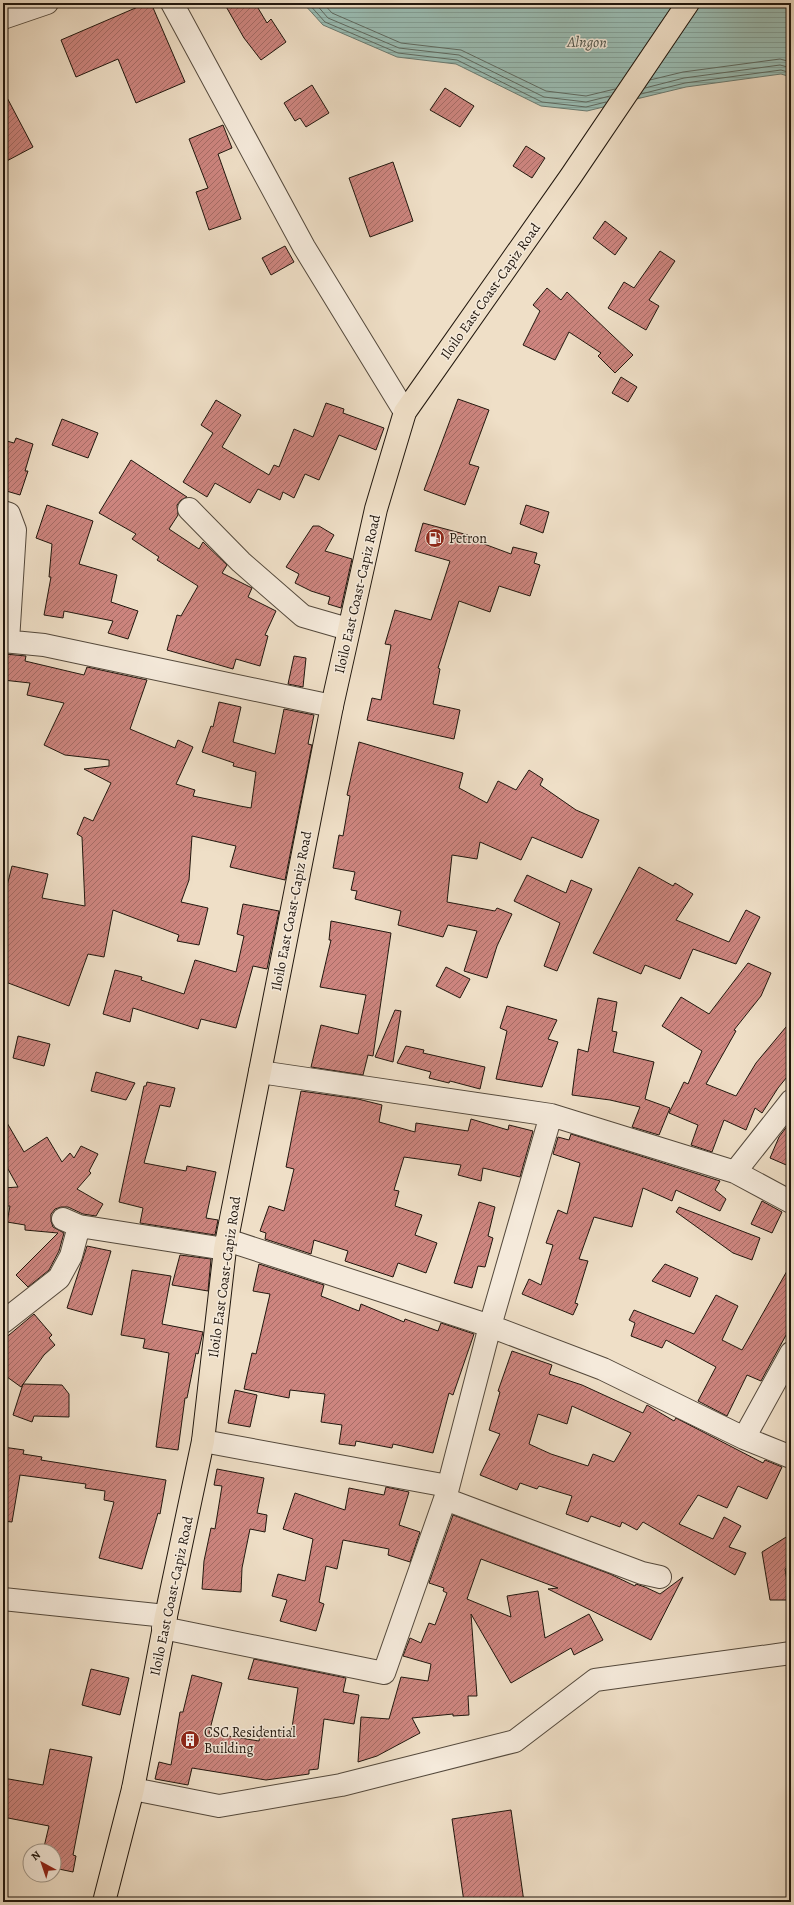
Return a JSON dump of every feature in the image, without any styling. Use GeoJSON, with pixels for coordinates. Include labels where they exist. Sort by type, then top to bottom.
{"type":"FeatureCollection","features":[{"type":"Feature","properties":{"kind":"main road","name":"Iloilo East Coast-Capiz Road"},"geometry":{"type":"LineString","coordinates":[[104,1902],[133,1789],[164,1622],[203,1441],[226,1245],[332,706],[376,509],[405,412],[571,176],[688,3]]}},
{"type":"Feature","properties":{"kind":"street"},"geometry":{"type":"LineString","coordinates":[[3,18],[44,3]]}},
{"type":"Feature","properties":{"kind":"street"},"geometry":{"type":"LineString","coordinates":[[172,3],[304,247],[405,412]]}},
{"type":"Feature","properties":{"kind":"street"},"geometry":{"type":"LineString","coordinates":[[189,509],[241,562],[303,616],[348,629]]}},
{"type":"Feature","properties":{"kind":"street"},"geometry":{"type":"LineString","coordinates":[[3,512],[9,514],[15,530],[5,641],[44,645],[332,706]]}},
{"type":"Feature","properties":{"kind":"street"},"geometry":{"type":"LineString","coordinates":[[260,1072],[551,1115],[735,1172],[791,1202]]}},
{"type":"Feature","properties":{"kind":"street"},"geometry":{"type":"LineString","coordinates":[[735,1172],[791,1101]]}},
{"type":"Feature","properties":{"kind":"street"},"geometry":{"type":"LineString","coordinates":[[3,1599],[164,1622],[384,1673],[446,1492],[490,1326],[551,1115]]}},
{"type":"Feature","properties":{"kind":"street"},"geometry":{"type":"LineString","coordinates":[[3,1322],[59,1278],[70,1256],[71,1222],[226,1245],[490,1326],[604,1369],[744,1438],[791,1457]]}},
{"type":"Feature","properties":{"kind":"street"},"geometry":{"type":"LineString","coordinates":[[744,1438],[791,1353]]}},
{"type":"Feature","properties":{"kind":"street"},"geometry":{"type":"LineString","coordinates":[[203,1441],[446,1492],[642,1573],[660,1577]]}},
{"type":"Feature","properties":{"kind":"street"},"geometry":{"type":"LineString","coordinates":[[133,1789],[219,1806],[341,1785],[515,1742],[595,1680],[791,1653]]}},
{"type":"Feature","properties":{"kind":"water","name":"Alngon"},"geometry":{"type":"Polygon","coordinates":[[[303,3],[791,3],[791,77],[781,74],[686,87],[587,111],[541,106],[456,64],[397,57],[323,25],[303,3]]]}},
{"type":"Feature","properties":{"kind":"building"},"geometry":{"type":"Polygon","coordinates":[[[147,3],[151,3],[185,82],[136,103],[118,59],[76,77],[61,40],[147,3]]]}},
{"type":"Feature","properties":{"kind":"building"},"geometry":{"type":"Polygon","coordinates":[[[224,3],[255,3],[267,23],[271,19],[286,42],[261,60],[244,38],[224,3]]]}},
{"type":"Feature","properties":{"kind":"building"},"geometry":{"type":"Polygon","coordinates":[[[312,85],[329,113],[306,127],[300,118],[295,121],[284,103],[312,85]]]}},
{"type":"Feature","properties":{"kind":"building"},"geometry":{"type":"Polygon","coordinates":[[[445,88],[474,106],[460,127],[430,110],[445,88]]]}},
{"type":"Feature","properties":{"kind":"building"},"geometry":{"type":"Polygon","coordinates":[[[3,90],[33,147],[3,163],[3,90]]]}},
{"type":"Feature","properties":{"kind":"building"},"geometry":{"type":"Polygon","coordinates":[[[223,125],[232,148],[218,154],[241,219],[209,230],[196,192],[208,188],[189,139],[223,125]]]}},
{"type":"Feature","properties":{"kind":"building"},"geometry":{"type":"Polygon","coordinates":[[[526,146],[545,158],[532,178],[513,166],[526,146]]]}},
{"type":"Feature","properties":{"kind":"building"},"geometry":{"type":"Polygon","coordinates":[[[393,162],[413,221],[370,237],[349,178],[393,162]]]}},
{"type":"Feature","properties":{"kind":"building"},"geometry":{"type":"Polygon","coordinates":[[[605,221],[627,238],[615,255],[593,238],[605,221]]]}},
{"type":"Feature","properties":{"kind":"building"},"geometry":{"type":"Polygon","coordinates":[[[285,246],[294,262],[271,275],[262,258],[285,246]]]}},
{"type":"Feature","properties":{"kind":"building"},"geometry":{"type":"Polygon","coordinates":[[[660,251],[675,261],[649,300],[659,306],[646,330],[608,308],[624,282],[634,288],[660,251]]]}},
{"type":"Feature","properties":{"kind":"building"},"geometry":{"type":"Polygon","coordinates":[[[547,288],[561,300],[567,292],[633,355],[615,373],[598,356],[601,353],[569,332],[555,360],[523,345],[540,311],[533,305],[547,288]]]}},
{"type":"Feature","properties":{"kind":"building"},"geometry":{"type":"Polygon","coordinates":[[[621,377],[637,387],[628,402],[612,393],[621,377]]]}},
{"type":"Feature","properties":{"kind":"building"},"geometry":{"type":"Polygon","coordinates":[[[458,399],[489,410],[469,464],[479,467],[465,505],[424,490],[458,399]]]}},
{"type":"Feature","properties":{"kind":"building"},"geometry":{"type":"Polygon","coordinates":[[[216,400],[241,415],[222,447],[269,475],[274,465],[279,467],[294,429],[313,437],[326,403],[344,409],[343,413],[384,428],[376,450],[339,435],[319,480],[305,474],[294,498],[283,492],[280,500],[258,489],[250,503],[215,483],[207,497],[183,482],[213,433],[201,425],[216,400]]]}},
{"type":"Feature","properties":{"kind":"building"},"geometry":{"type":"Polygon","coordinates":[[[62,419],[98,433],[88,458],[52,445],[62,419]]]}},
{"type":"Feature","properties":{"kind":"building"},"geometry":{"type":"Polygon","coordinates":[[[16,438],[33,444],[25,471],[28,471],[20,495],[3,490],[3,440],[14,443],[16,438]]]}},
{"type":"Feature","properties":{"kind":"building"},"geometry":{"type":"Polygon","coordinates":[[[131,460],[187,497],[181,500],[177,505],[178,515],[169,529],[199,549],[203,542],[227,565],[222,573],[252,588],[248,597],[276,611],[265,635],[268,636],[260,666],[236,659],[233,669],[167,650],[177,615],[181,616],[198,586],[157,560],[159,557],[132,539],[136,534],[99,513],[131,460]]]}},
{"type":"Feature","properties":{"kind":"building"},"geometry":{"type":"Polygon","coordinates":[[[47,505],[93,521],[79,564],[117,575],[111,602],[138,611],[128,639],[108,633],[113,621],[64,611],[63,618],[44,615],[51,577],[49,577],[52,544],[36,538],[47,505]]]}},
{"type":"Feature","properties":{"kind":"building"},"geometry":{"type":"Polygon","coordinates":[[[526,505],[549,512],[543,533],[520,524],[526,505]]]}},
{"type":"Feature","properties":{"kind":"building"},"geometry":{"type":"Polygon","coordinates":[[[423,523],[468,535],[468,538],[511,554],[513,547],[537,553],[534,563],[540,565],[530,596],[499,586],[490,612],[459,601],[438,668],[440,669],[433,704],[460,710],[454,739],[367,720],[372,698],[381,700],[391,645],[385,644],[395,610],[431,620],[450,561],[415,551],[423,523]]]}},
{"type":"Feature","properties":{"kind":"building"},"geometry":{"type":"Polygon","coordinates":[[[313,526],[319,526],[334,535],[325,551],[352,559],[341,608],[328,604],[330,597],[311,591],[295,583],[299,574],[286,567],[313,526]]]}},
{"type":"Feature","properties":{"kind":"building"},"geometry":{"type":"Polygon","coordinates":[[[5,654],[26,656],[25,661],[84,675],[87,667],[147,680],[130,729],[175,748],[178,740],[193,747],[176,784],[195,790],[193,796],[240,806],[251,808],[256,772],[233,766],[234,763],[202,752],[211,726],[213,727],[219,702],[241,707],[233,742],[275,754],[284,709],[314,715],[308,744],[312,745],[285,880],[230,867],[236,846],[192,836],[189,880],[181,902],[208,908],[199,945],[177,941],[179,935],[113,910],[104,957],[88,954],[69,1006],[3,981],[3,902],[12,866],[48,874],[42,898],[85,906],[82,837],[77,834],[84,817],[93,821],[111,783],[84,769],[109,766],[109,760],[65,755],[44,745],[64,703],[27,695],[30,683],[3,680],[5,654]]]}},
{"type":"Feature","properties":{"kind":"building"},"geometry":{"type":"Polygon","coordinates":[[[294,656],[306,658],[303,687],[288,684],[294,656]]]}},
{"type":"Feature","properties":{"kind":"building"},"geometry":{"type":"Polygon","coordinates":[[[359,742],[463,773],[459,788],[487,803],[498,781],[516,790],[529,770],[543,779],[540,785],[576,810],[599,820],[582,858],[532,837],[521,860],[480,842],[477,859],[452,855],[447,902],[495,911],[497,908],[512,914],[497,946],[487,978],[464,971],[477,931],[448,925],[443,937],[398,925],[401,911],[355,899],[357,891],[351,890],[355,872],[333,868],[339,835],[343,836],[350,796],[347,795],[359,742]]]}},
{"type":"Feature","properties":{"kind":"building"},"geometry":{"type":"Polygon","coordinates":[[[639,867],[673,886],[675,883],[693,894],[676,920],[729,942],[746,910],[760,917],[736,964],[693,949],[680,979],[645,965],[641,974],[593,953],[639,867]]]}},
{"type":"Feature","properties":{"kind":"building"},"geometry":{"type":"Polygon","coordinates":[[[527,875],[566,893],[571,880],[592,889],[557,971],[544,966],[560,923],[514,901],[527,875]]]}},
{"type":"Feature","properties":{"kind":"building"},"geometry":{"type":"Polygon","coordinates":[[[243,904],[279,911],[267,969],[253,966],[236,1028],[201,1019],[198,1029],[133,1008],[130,1022],[103,1014],[115,970],[142,977],[141,980],[184,994],[195,960],[236,972],[244,936],[237,934],[243,904]]]}},
{"type":"Feature","properties":{"kind":"building"},"geometry":{"type":"Polygon","coordinates":[[[331,921],[391,933],[373,1056],[368,1055],[363,1075],[311,1067],[321,1025],[358,1034],[366,995],[320,987],[331,940],[329,940],[331,921]]]}},
{"type":"Feature","properties":{"kind":"building"},"geometry":{"type":"Polygon","coordinates":[[[748,963],[771,973],[761,996],[734,1030],[736,1031],[706,1084],[736,1096],[756,1063],[791,1021],[791,1072],[778,1088],[762,1113],[755,1108],[746,1130],[724,1120],[712,1152],[691,1145],[698,1125],[669,1113],[684,1082],[688,1084],[702,1051],[662,1026],[681,997],[709,1014],[748,963]]]}},
{"type":"Feature","properties":{"kind":"building"},"geometry":{"type":"Polygon","coordinates":[[[446,967],[470,979],[460,998],[436,986],[446,967]]]}},
{"type":"Feature","properties":{"kind":"building"},"geometry":{"type":"Polygon","coordinates":[[[598,998],[617,1002],[612,1031],[617,1032],[613,1052],[654,1062],[645,1099],[670,1108],[659,1135],[632,1127],[640,1107],[610,1100],[572,1095],[578,1049],[588,1052],[598,998]]]}},
{"type":"Feature","properties":{"kind":"building"},"geometry":{"type":"Polygon","coordinates":[[[507,1006],[557,1020],[548,1039],[558,1042],[542,1087],[496,1079],[507,1031],[500,1028],[507,1006]]]}},
{"type":"Feature","properties":{"kind":"building"},"geometry":{"type":"Polygon","coordinates":[[[395,1010],[401,1011],[393,1062],[375,1057],[395,1010]]]}},
{"type":"Feature","properties":{"kind":"building"},"geometry":{"type":"Polygon","coordinates":[[[18,1036],[50,1044],[44,1066],[13,1058],[18,1036]]]}},
{"type":"Feature","properties":{"kind":"building"},"geometry":{"type":"Polygon","coordinates":[[[406,1046],[424,1050],[423,1053],[485,1067],[480,1089],[450,1081],[449,1083],[429,1078],[431,1072],[397,1063],[406,1046]]]}},
{"type":"Feature","properties":{"kind":"building"},"geometry":{"type":"Polygon","coordinates":[[[96,1072],[135,1083],[126,1100],[91,1091],[96,1072]]]}},
{"type":"Feature","properties":{"kind":"building"},"geometry":{"type":"Polygon","coordinates":[[[147,1082],[175,1088],[170,1107],[160,1105],[144,1163],[186,1171],[187,1166],[216,1172],[206,1218],[218,1220],[215,1235],[140,1223],[143,1208],[119,1202],[144,1086],[146,1086],[147,1082]]]}},
{"type":"Feature","properties":{"kind":"building"},"geometry":{"type":"Polygon","coordinates":[[[301,1091],[358,1099],[382,1105],[379,1122],[415,1132],[416,1123],[468,1131],[471,1119],[508,1130],[509,1125],[533,1131],[520,1177],[483,1168],[481,1181],[458,1175],[461,1165],[404,1157],[394,1190],[399,1191],[395,1206],[422,1215],[415,1235],[437,1243],[426,1273],[398,1263],[393,1277],[345,1261],[348,1251],[314,1240],[311,1254],[265,1239],[266,1233],[260,1231],[269,1206],[284,1211],[294,1169],[286,1167],[301,1091]]]}},
{"type":"Feature","properties":{"kind":"building"},"geometry":{"type":"Polygon","coordinates":[[[3,1116],[24,1152],[47,1137],[62,1162],[70,1153],[74,1158],[81,1146],[98,1154],[89,1171],[91,1173],[77,1189],[103,1204],[96,1216],[83,1214],[68,1207],[55,1209],[51,1214],[53,1227],[64,1233],[59,1251],[49,1270],[28,1287],[16,1275],[58,1233],[25,1230],[25,1225],[7,1222],[10,1206],[3,1206],[3,1188],[18,1187],[3,1160],[3,1116]]]}},
{"type":"Feature","properties":{"kind":"building"},"geometry":{"type":"Polygon","coordinates":[[[791,1121],[791,1167],[770,1158],[779,1137],[791,1121]]]}},
{"type":"Feature","properties":{"kind":"building"},"geometry":{"type":"Polygon","coordinates":[[[571,1134],[720,1181],[715,1190],[726,1199],[720,1211],[676,1190],[672,1201],[643,1188],[632,1227],[594,1217],[579,1259],[588,1261],[575,1303],[578,1304],[573,1315],[522,1294],[529,1279],[541,1285],[553,1245],[546,1243],[558,1210],[567,1214],[580,1163],[553,1154],[558,1137],[569,1140],[571,1134]]]}},
{"type":"Feature","properties":{"kind":"building"},"geometry":{"type":"Polygon","coordinates":[[[762,1201],[782,1212],[772,1233],[751,1224],[762,1201]]]}},
{"type":"Feature","properties":{"kind":"building"},"geometry":{"type":"Polygon","coordinates":[[[479,1202],[495,1207],[488,1236],[493,1238],[485,1267],[478,1266],[472,1288],[454,1283],[479,1202]]]}},
{"type":"Feature","properties":{"kind":"building"},"geometry":{"type":"Polygon","coordinates":[[[679,1207],[760,1238],[752,1260],[733,1253],[676,1212],[679,1207]]]}},
{"type":"Feature","properties":{"kind":"building"},"geometry":{"type":"Polygon","coordinates":[[[87,1246],[111,1251],[92,1315],[67,1308],[87,1246]]]}},
{"type":"Feature","properties":{"kind":"building"},"geometry":{"type":"Polygon","coordinates":[[[180,1255],[211,1259],[208,1291],[172,1285],[180,1255]]]}},
{"type":"Feature","properties":{"kind":"building"},"geometry":{"type":"Polygon","coordinates":[[[259,1264],[324,1285],[321,1296],[359,1311],[361,1304],[404,1322],[405,1319],[438,1331],[441,1323],[474,1334],[453,1395],[449,1393],[433,1453],[393,1444],[392,1448],[356,1441],[355,1446],[339,1444],[342,1425],[321,1422],[325,1394],[290,1390],[289,1398],[244,1389],[252,1353],[256,1354],[270,1294],[253,1291],[259,1264]]]}},
{"type":"Feature","properties":{"kind":"building"},"geometry":{"type":"Polygon","coordinates":[[[665,1264],[698,1278],[690,1297],[652,1281],[665,1264]]]}},
{"type":"Feature","properties":{"kind":"building"},"geometry":{"type":"Polygon","coordinates":[[[791,1264],[791,1326],[761,1381],[747,1375],[727,1416],[698,1401],[716,1367],[666,1340],[662,1348],[631,1336],[635,1323],[629,1320],[634,1310],[694,1334],[716,1295],[738,1306],[722,1340],[742,1350],[791,1264]]]}},
{"type":"Feature","properties":{"kind":"building"},"geometry":{"type":"Polygon","coordinates":[[[132,1270],[171,1276],[162,1324],[203,1332],[198,1354],[196,1353],[187,1398],[185,1398],[178,1450],[156,1447],[169,1353],[143,1348],[145,1339],[121,1335],[132,1270]]]}},
{"type":"Feature","properties":{"kind":"building"},"geometry":{"type":"Polygon","coordinates":[[[34,1314],[52,1335],[49,1338],[55,1345],[44,1355],[21,1387],[3,1374],[3,1340],[34,1314]]]}},
{"type":"Feature","properties":{"kind":"building"},"geometry":{"type":"Polygon","coordinates":[[[512,1351],[552,1365],[549,1374],[582,1385],[643,1413],[647,1405],[674,1421],[676,1418],[763,1463],[765,1460],[782,1467],[767,1499],[738,1486],[727,1508],[698,1495],[679,1524],[713,1539],[724,1517],[741,1526],[729,1547],[746,1553],[735,1575],[643,1522],[637,1530],[622,1522],[620,1527],[591,1516],[588,1522],[566,1514],[572,1496],[539,1486],[537,1489],[520,1483],[517,1490],[480,1475],[500,1434],[489,1430],[500,1392],[498,1391],[512,1351]],[[572,1406],[567,1424],[538,1414],[529,1444],[551,1454],[588,1466],[593,1454],[614,1462],[631,1433],[572,1406]]]}},
{"type":"Feature","properties":{"kind":"building"},"geometry":{"type":"Polygon","coordinates":[[[23,1384],[62,1385],[69,1394],[69,1417],[34,1416],[32,1422],[13,1415],[23,1384]]]}},
{"type":"Feature","properties":{"kind":"building"},"geometry":{"type":"Polygon","coordinates":[[[235,1390],[257,1395],[250,1427],[228,1423],[235,1390]]]}},
{"type":"Feature","properties":{"kind":"building"},"geometry":{"type":"Polygon","coordinates":[[[3,1447],[24,1450],[23,1454],[42,1457],[41,1460],[166,1480],[160,1514],[158,1513],[142,1569],[99,1558],[114,1502],[104,1500],[105,1491],[85,1488],[86,1484],[20,1475],[12,1522],[3,1521],[3,1447]]]}},
{"type":"Feature","properties":{"kind":"building"},"geometry":{"type":"Polygon","coordinates":[[[217,1469],[264,1478],[257,1513],[267,1515],[265,1532],[250,1529],[242,1568],[241,1592],[202,1589],[204,1561],[211,1528],[215,1529],[222,1486],[214,1485],[217,1469]]]}},
{"type":"Feature","properties":{"kind":"building"},"geometry":{"type":"Polygon","coordinates":[[[386,1487],[409,1492],[399,1525],[420,1532],[410,1562],[388,1555],[389,1549],[343,1540],[337,1569],[326,1566],[319,1602],[324,1604],[316,1631],[280,1621],[287,1600],[272,1596],[278,1574],[305,1581],[313,1539],[283,1529],[295,1493],[345,1510],[349,1488],[384,1495],[386,1487]]]}},
{"type":"Feature","properties":{"kind":"building"},"geometry":{"type":"Polygon","coordinates":[[[453,1515],[610,1574],[635,1586],[636,1584],[660,1594],[683,1577],[651,1640],[548,1589],[558,1588],[481,1559],[467,1599],[511,1617],[507,1596],[538,1591],[545,1638],[589,1614],[603,1640],[574,1655],[571,1648],[511,1683],[471,1614],[477,1696],[468,1696],[469,1715],[453,1716],[453,1714],[412,1718],[420,1733],[377,1756],[358,1762],[361,1717],[389,1719],[401,1677],[428,1681],[431,1664],[403,1656],[410,1638],[421,1643],[429,1623],[435,1625],[447,1593],[443,1591],[444,1588],[429,1583],[453,1515]]]}},
{"type":"Feature","properties":{"kind":"building"},"geometry":{"type":"Polygon","coordinates":[[[791,1534],[791,1565],[785,1569],[790,1600],[770,1600],[762,1552],[791,1534]]]}},
{"type":"Feature","properties":{"kind":"building"},"geometry":{"type":"Polygon","coordinates":[[[254,1659],[346,1678],[343,1692],[359,1695],[354,1724],[324,1719],[318,1769],[309,1770],[309,1774],[266,1780],[192,1768],[188,1785],[155,1779],[159,1762],[171,1765],[180,1712],[183,1712],[192,1675],[222,1683],[209,1733],[259,1741],[261,1729],[291,1734],[298,1688],[248,1679],[254,1659]]]}},
{"type":"Feature","properties":{"kind":"building"},"geometry":{"type":"Polygon","coordinates":[[[91,1669],[129,1678],[120,1715],[82,1705],[91,1669]]]}},
{"type":"Feature","properties":{"kind":"building"},"geometry":{"type":"Polygon","coordinates":[[[50,1749],[92,1757],[73,1855],[76,1856],[73,1872],[62,1870],[62,1843],[45,1843],[49,1826],[3,1817],[3,1778],[43,1785],[50,1749]]]}},
{"type":"Feature","properties":{"kind":"building"},"geometry":{"type":"Polygon","coordinates":[[[511,1810],[524,1902],[464,1902],[452,1819],[511,1810]]]}},
{"type":"Feature","properties":{"kind":"place","name":"Petron"},"geometry":{"type":"Point","coordinates":[435,538]}},
{"type":"Feature","properties":{"kind":"place","name":"CSC Residential Building"},"geometry":{"type":"Point","coordinates":[190,1740]}}]}
